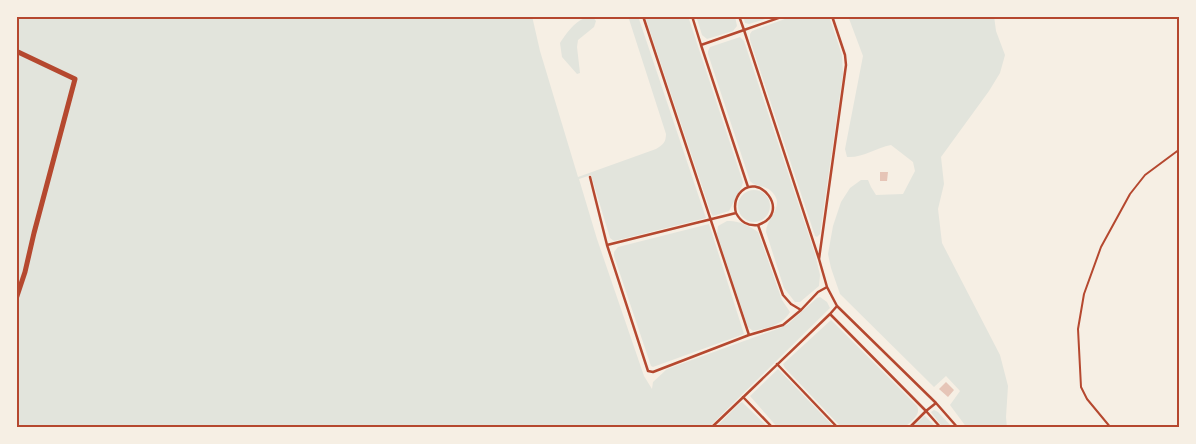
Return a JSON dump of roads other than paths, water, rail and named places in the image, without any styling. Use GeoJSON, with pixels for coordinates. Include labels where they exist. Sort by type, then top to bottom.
{"type":"FeatureCollection","features":[{"type":"Feature","properties":{"kind":"street"},"geometry":{"type":"LineString","coordinates":[[16,51],[75,79],[25,272],[16,299]]}},
{"type":"Feature","properties":{"kind":"lane"},"geometry":{"type":"LineString","coordinates":[[643,16],[748,335]]}},
{"type":"Feature","properties":{"kind":"lane"},"geometry":{"type":"LineString","coordinates":[[692,16],[748,187]]}},
{"type":"Feature","properties":{"kind":"lane"},"geometry":{"type":"LineString","coordinates":[[739,16],[820,259],[827,287],[837,306],[936,403],[958,428]]}},
{"type":"Feature","properties":{"kind":"lane"},"geometry":{"type":"LineString","coordinates":[[701,45],[784,16]]}},
{"type":"Feature","properties":{"kind":"lane"},"geometry":{"type":"LineString","coordinates":[[820,259],[846,65],[832,16]]}},
{"type":"Feature","properties":{"kind":"lane"},"geometry":{"type":"LineString","coordinates":[[590,177],[607,245],[648,372],[748,335],[783,325],[818,292],[827,287]]}},
{"type":"Feature","properties":{"kind":"lane"},"geometry":{"type":"LineString","coordinates":[[748,187],[766,191],[773,204],[772,213],[767,220],[758,225],[745,224],[736,213],[735,200],[738,194],[748,187]]}},
{"type":"Feature","properties":{"kind":"lane"},"geometry":{"type":"LineString","coordinates":[[607,245],[736,213]]}},
{"type":"Feature","properties":{"kind":"lane"},"geometry":{"type":"LineString","coordinates":[[758,225],[783,295],[800,310]]}},
{"type":"Feature","properties":{"kind":"lane"},"geometry":{"type":"LineString","coordinates":[[711,428],[837,306]]}},
{"type":"Feature","properties":{"kind":"lane"},"geometry":{"type":"LineString","coordinates":[[830,314],[941,428]]}},
{"type":"Feature","properties":{"kind":"lane"},"geometry":{"type":"LineString","coordinates":[[777,364],[838,428]]}},
{"type":"Feature","properties":{"kind":"lane"},"geometry":{"type":"LineString","coordinates":[[743,397],[773,428]]}},
{"type":"Feature","properties":{"kind":"lane"},"geometry":{"type":"LineString","coordinates":[[909,428],[936,403]]}}]}
